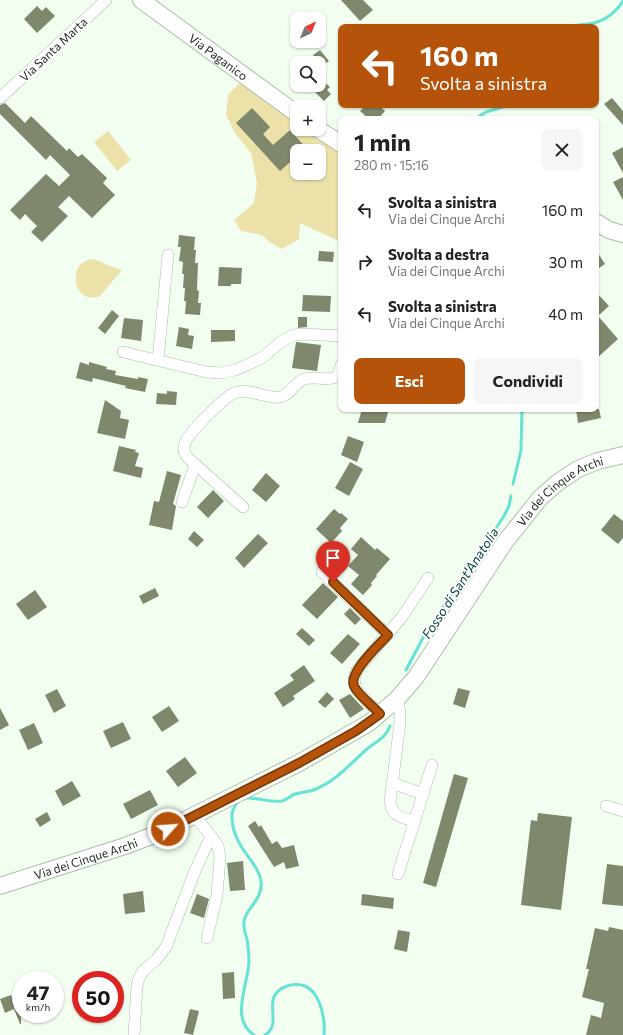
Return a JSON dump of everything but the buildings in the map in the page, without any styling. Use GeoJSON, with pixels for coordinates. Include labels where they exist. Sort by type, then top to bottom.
{"type":"FeatureCollection","features":[{"type":"Feature","properties":{"kind":"main road","name":"Via Paganico"},"geometry":{"type":"LineString","coordinates":[[141,0],[290,109]]}},
{"type":"Feature","properties":{"kind":"main road"},"geometry":{"type":"LineString","coordinates":[[326,134],[338,142]]}},
{"type":"Feature","properties":{"kind":"main road"},"geometry":{"type":"LineString","coordinates":[[599,224],[610,230],[623,234]]}},
{"type":"Feature","properties":{"kind":"main road","name":"Via dei Cinque Archi"},"geometry":{"type":"LineString","coordinates":[[0,886],[142,840],[299,763],[356,731],[380,714],[397,699],[419,672],[507,538],[538,501],[557,483],[578,469],[598,461],[623,455]]}},
{"type":"Feature","properties":{"kind":"street","name":"Via Santa Marta"},"geometry":{"type":"LineString","coordinates":[[0,98],[106,0]]}},
{"type":"Feature","properties":{"kind":"street"},"geometry":{"type":"LineString","coordinates":[[158,360],[168,255]]}},
{"type":"Feature","properties":{"kind":"street"},"geometry":{"type":"LineString","coordinates":[[123,352],[211,372],[226,372],[240,369],[256,361],[270,352],[282,341],[294,335],[338,336]]}},
{"type":"Feature","properties":{"kind":"street"},"geometry":{"type":"LineString","coordinates":[[243,507],[187,457],[184,451],[185,442],[221,403],[235,393],[245,392],[281,396],[289,392],[303,379],[311,377],[328,379],[334,377],[338,373]]}},
{"type":"Feature","properties":{"kind":"street"},"geometry":{"type":"LineString","coordinates":[[182,502],[195,465]]}},
{"type":"Feature","properties":{"kind":"street"},"geometry":{"type":"LineString","coordinates":[[322,572],[388,635]]}},
{"type":"Feature","properties":{"kind":"street"},"geometry":{"type":"LineString","coordinates":[[380,714],[356,689],[353,680],[358,669],[402,617],[428,578]]}},
{"type":"Feature","properties":{"kind":"street"},"geometry":{"type":"LineString","coordinates":[[397,699],[400,712],[400,723],[390,798],[392,810],[398,816],[415,821]]}},
{"type":"Feature","properties":{"kind":"street"},"geometry":{"type":"LineString","coordinates":[[398,874],[432,765]]}},
{"type":"Feature","properties":{"kind":"street"},"geometry":{"type":"LineString","coordinates":[[392,783],[423,794]]}},
{"type":"Feature","properties":{"kind":"street"},"geometry":{"type":"LineString","coordinates":[[606,806],[623,811]]}},
{"type":"Feature","properties":{"kind":"street"},"geometry":{"type":"LineString","coordinates":[[194,815],[218,846],[220,857],[218,895],[207,938]]}},
{"type":"Feature","properties":{"kind":"street"},"geometry":{"type":"LineString","coordinates":[[134,1035],[137,986],[139,978],[144,970],[163,951],[169,942],[190,883],[211,836]]}},
{"type":"Feature","properties":{"kind":"shaded area"},"geometry":{"type":"Polygon","coordinates":[[[242,80],[290,116],[290,136],[317,136],[338,150],[338,241],[300,223],[299,239],[282,249],[268,241],[262,235],[241,231],[234,220],[254,203],[257,183],[251,153],[235,133],[226,115],[228,95],[242,80]]]}},
{"type":"Feature","properties":{"kind":"shaded area"},"geometry":{"type":"Polygon","coordinates":[[[108,131],[131,160],[117,171],[94,142],[108,131]]]}},
{"type":"Feature","properties":{"kind":"shaded area"},"geometry":{"type":"Polygon","coordinates":[[[94,259],[122,270],[100,296],[91,298],[84,295],[79,289],[76,282],[76,274],[79,267],[85,261],[94,259]]]}},
{"type":"Feature","properties":{"kind":"waterway","name":"Fosso di Sant'Anatolia"},"geometry":{"type":"LineString","coordinates":[[587,24],[604,19],[623,1]]}},
{"type":"Feature","properties":{"kind":"waterway","name":"Fosso di Sant'Anatolia"},"geometry":{"type":"LineString","coordinates":[[480,116],[486,112],[500,108]]}},
{"type":"Feature","properties":{"kind":"waterway","name":"Fosso di Sant'Anatolia"},"geometry":{"type":"LineString","coordinates":[[513,484],[521,450],[522,412]]}},
{"type":"Feature","properties":{"kind":"waterway","name":"Fosso di Sant'Anatolia"},"geometry":{"type":"LineString","coordinates":[[406,670],[424,636],[504,516],[509,506],[511,496]]}},
{"type":"Feature","properties":{"kind":"waterway","name":"Fosso di Sant'Anatolia"},"geometry":{"type":"LineString","coordinates":[[245,798],[282,801],[295,794],[323,786],[337,777],[367,749],[383,737],[390,726]]}},
{"type":"Feature","properties":{"kind":"waterway","name":"Fosso di Sant'Anatolia"},"geometry":{"type":"LineString","coordinates":[[239,801],[234,807],[232,813],[233,827],[236,837],[259,873],[261,879],[259,896],[247,913],[244,924],[249,961],[241,1010],[243,1020],[247,1028],[254,1035]]}},
{"type":"Feature","properties":{"kind":"waterway","name":"Fosso di Sant'Anatolia"},"geometry":{"type":"LineString","coordinates":[[265,1035],[270,1030],[273,1023],[274,996],[287,986],[296,984],[307,987],[317,997],[323,1014],[324,1035]]}},
{"type":"Feature","properties":{"kind":"route"},"geometry":{"type":"LineString","coordinates":[[168,829],[299,763],[356,731],[380,714],[356,689],[353,680],[358,669],[388,635],[333,582]]}}]}
